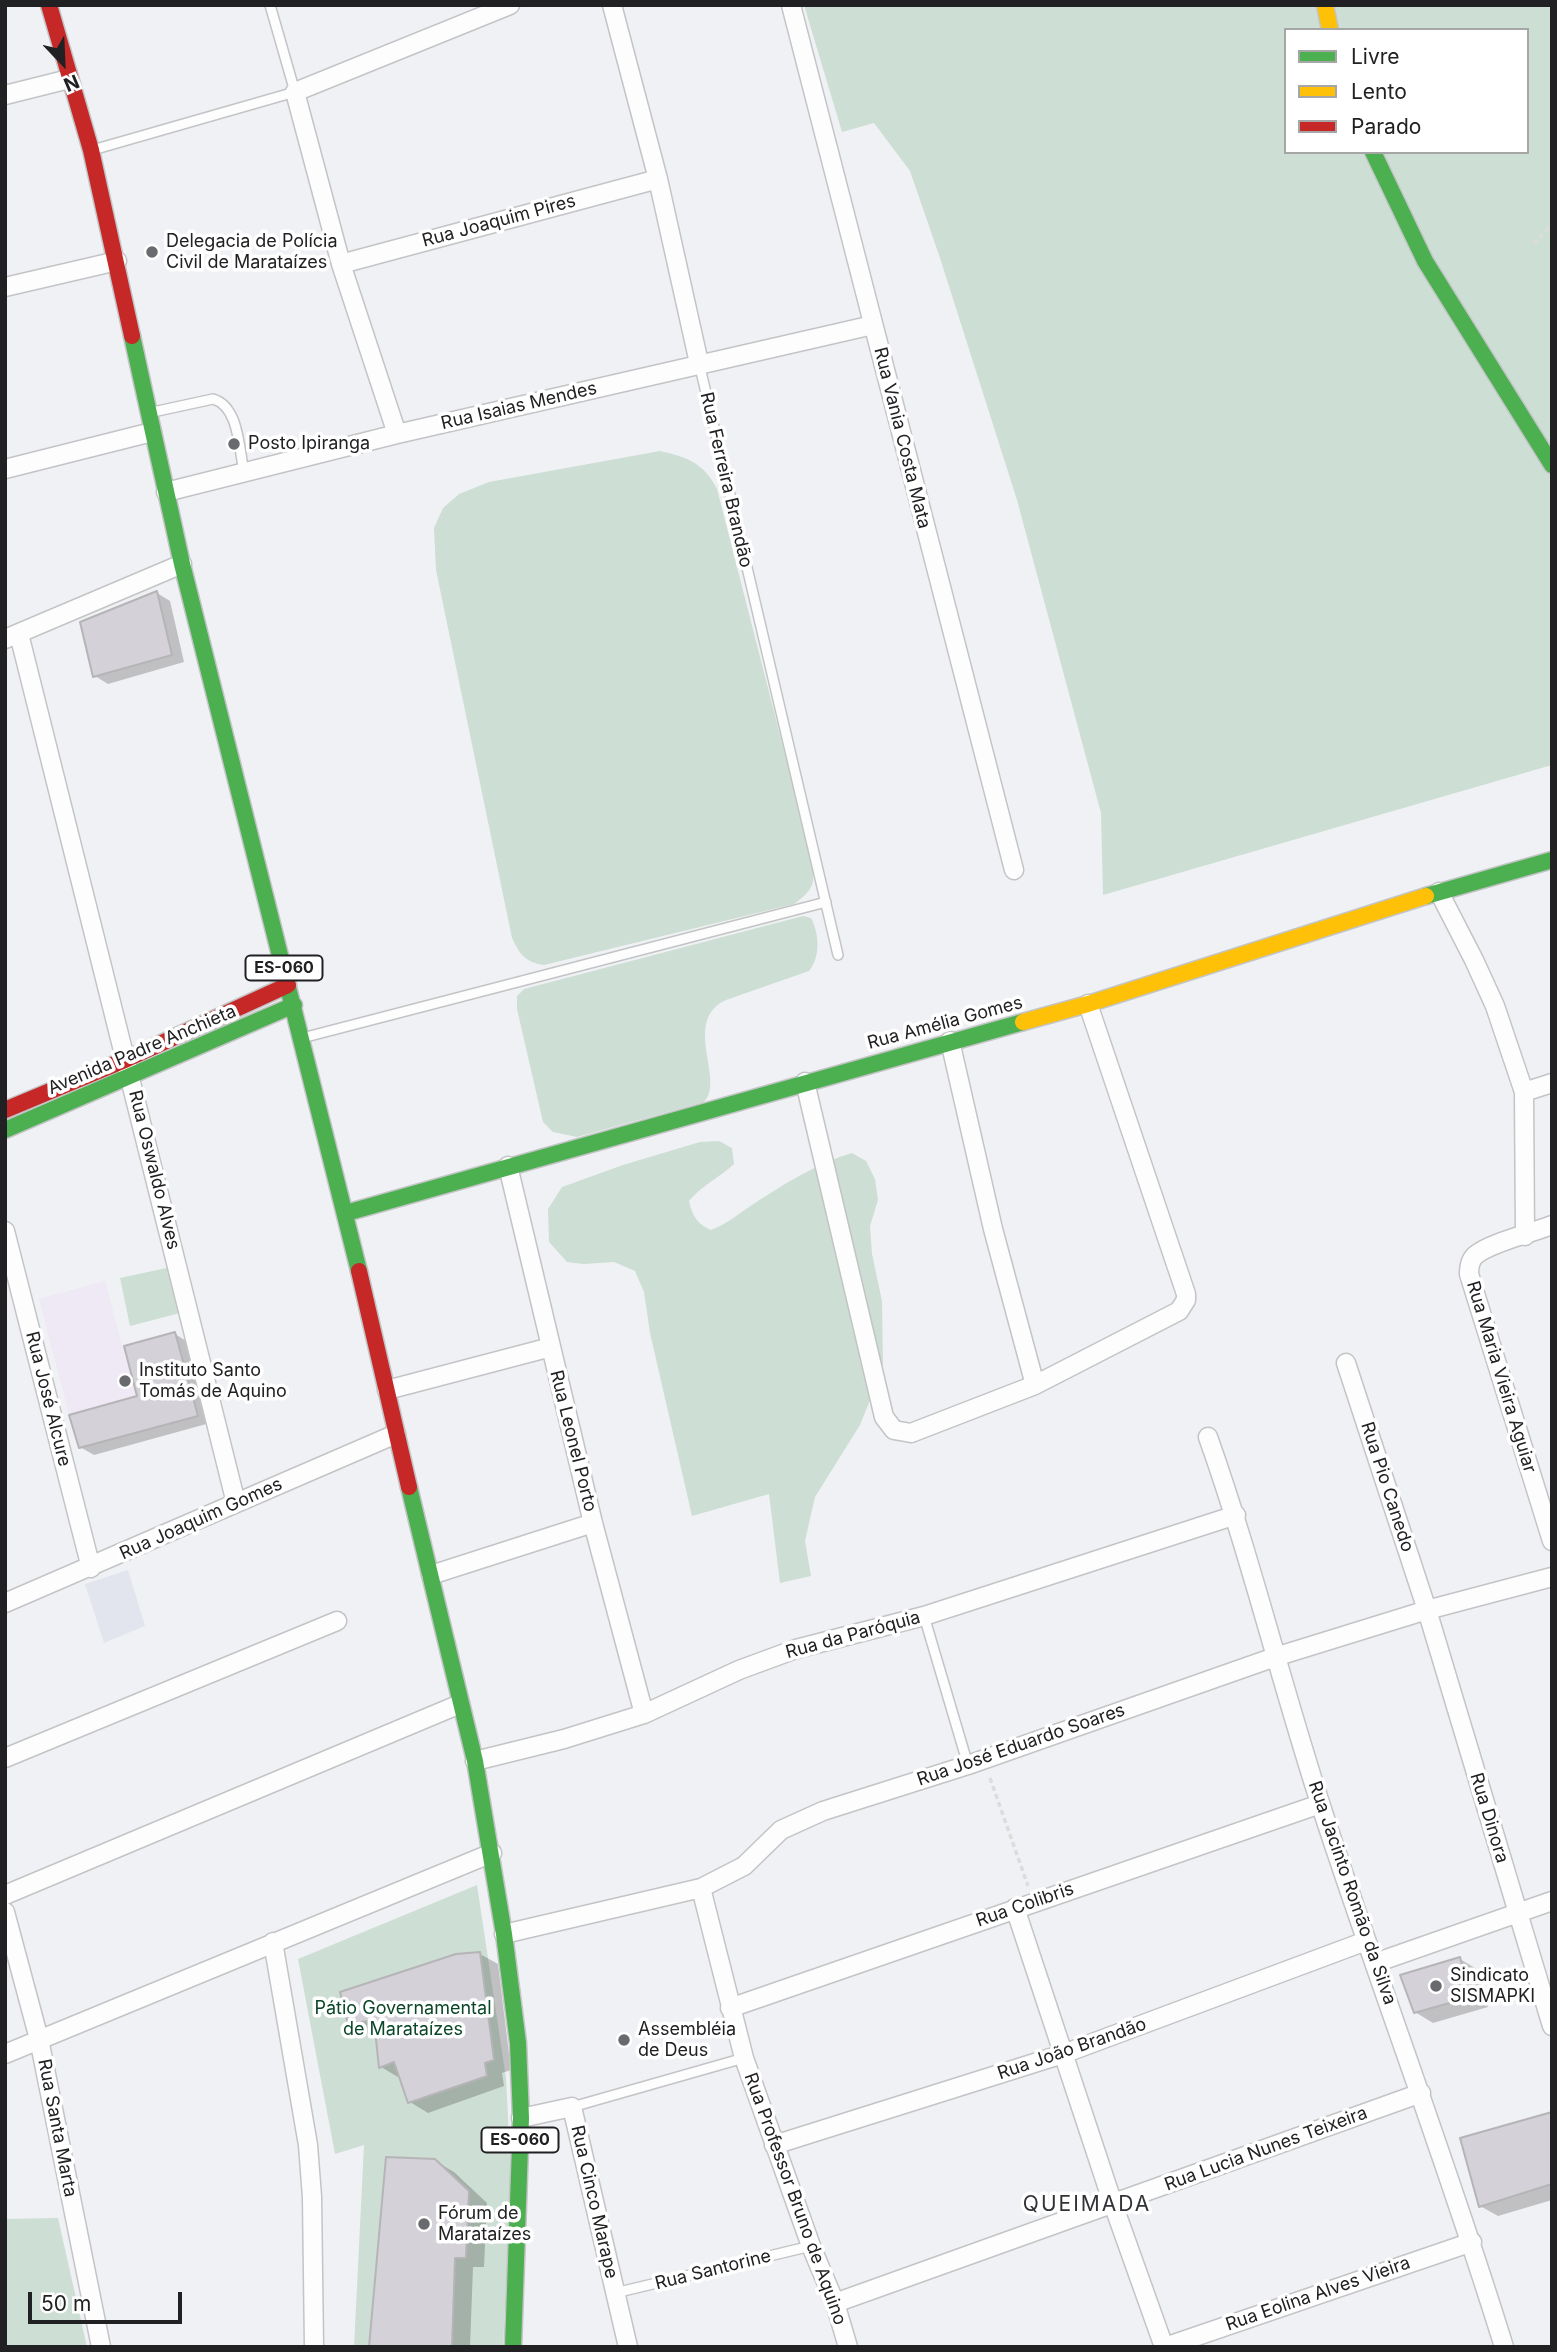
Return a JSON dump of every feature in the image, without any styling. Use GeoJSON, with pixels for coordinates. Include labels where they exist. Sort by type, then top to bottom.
{"type":"FeatureCollection","features":[{"type":"Feature","properties":{"kind":"main road","name":"ES-060"},"geometry":{"type":"LineString","coordinates":[[49,5],[91,150],[182,564],[346,1213],[475,1761],[505,1934],[518,2043],[521,2118],[513,2347]]}},
{"type":"Feature","properties":{"kind":"main road"},"geometry":{"type":"LineString","coordinates":[[1325,5],[1330,28]]}},
{"type":"Feature","properties":{"kind":"main road"},"geometry":{"type":"LineString","coordinates":[[1374,154],[1425,261],[1552,465]]}},
{"type":"Feature","properties":{"kind":"main road","name":"Rua Amélia Gomes"},"geometry":{"type":"LineString","coordinates":[[346,1213],[1088,1004],[1439,892],[1552,860]]}},
{"type":"Feature","properties":{"kind":"main road","name":"Avenida Padre Anchieta"},"geometry":{"type":"LineString","coordinates":[[5,1130],[288,985]]}},
{"type":"Feature","properties":{"kind":"main road","name":"Avenida Padre Anchieta"},"geometry":{"type":"LineString","coordinates":[[5,1110],[129,1068],[294,1005]]}},
{"type":"Feature","properties":{"kind":"street"},"geometry":{"type":"LineString","coordinates":[[397,434],[341,264],[295,92],[510,5]]}},
{"type":"Feature","properties":{"kind":"street","name":"Rua Ferreira Brandão"},"geometry":{"type":"LineString","coordinates":[[612,5],[658,179],[699,363]]}},
{"type":"Feature","properties":{"kind":"street","name":"Rua Vania Costa Mata"},"geometry":{"type":"LineString","coordinates":[[791,5],[1014,870]]}},
{"type":"Feature","properties":{"kind":"street"},"geometry":{"type":"LineString","coordinates":[[5,95],[69,79]]}},
{"type":"Feature","properties":{"kind":"street","name":"Rua Joaquim Pires"},"geometry":{"type":"LineString","coordinates":[[341,264],[658,179]]}},
{"type":"Feature","properties":{"kind":"street"},"geometry":{"type":"LineString","coordinates":[[5,287],[117,261]]}},
{"type":"Feature","properties":{"kind":"street","name":"Rua Isaias Mendes"},"geometry":{"type":"LineString","coordinates":[[166,492],[397,434],[873,325]]}},
{"type":"Feature","properties":{"kind":"street"},"geometry":{"type":"LineString","coordinates":[[5,469],[152,432]]}},
{"type":"Feature","properties":{"kind":"street"},"geometry":{"type":"LineString","coordinates":[[12,637],[182,564]]}},
{"type":"Feature","properties":{"kind":"street","name":"Rua Oswaldo Alves"},"geometry":{"type":"LineString","coordinates":[[12,637],[129,1068],[236,1503]]}},
{"type":"Feature","properties":{"kind":"street"},"geometry":{"type":"LineString","coordinates":[[1439,892],[1495,1006],[1524,1092],[1525,1236],[1552,1226]]}},
{"type":"Feature","properties":{"kind":"street"},"geometry":{"type":"LineString","coordinates":[[805,1082],[884,1417],[894,1430],[912,1433],[1035,1385],[1179,1311],[1186,1300],[1182,1280],[1088,1004]]}},
{"type":"Feature","properties":{"kind":"street"},"geometry":{"type":"LineString","coordinates":[[950,1041],[993,1229],[1035,1385]]}},
{"type":"Feature","properties":{"kind":"street"},"geometry":{"type":"LineString","coordinates":[[1524,1092],[1552,1083]]}},
{"type":"Feature","properties":{"kind":"street","name":"Rua Leonel Porto"},"geometry":{"type":"LineString","coordinates":[[508,1166],[593,1523],[644,1714]]}},
{"type":"Feature","properties":{"kind":"street","name":"Rua José Alcure"},"geometry":{"type":"LineString","coordinates":[[5,1231],[90,1567]]}},
{"type":"Feature","properties":{"kind":"street","name":"Rua Maria Vieira Aguiar"},"geometry":{"type":"LineString","coordinates":[[1525,1236],[1476,1254],[1471,1261],[1469,1274],[1552,1541]]}},
{"type":"Feature","properties":{"kind":"street"},"geometry":{"type":"LineString","coordinates":[[387,1390],[551,1347]]}},
{"type":"Feature","properties":{"kind":"street","name":"Rua Pio Canedo"},"geometry":{"type":"LineString","coordinates":[[1346,1363],[1427,1610]]}},
{"type":"Feature","properties":{"kind":"street","name":"Rua Joaquim Gomes"},"geometry":{"type":"LineString","coordinates":[[5,1603],[396,1434]]}},
{"type":"Feature","properties":{"kind":"street","name":"Rua Jacinto Romão da Silva"},"geometry":{"type":"LineString","coordinates":[[1208,1437],[1236,1515],[1275,1657],[1320,1804],[1472,2242],[1504,2347]]}},
{"type":"Feature","properties":{"kind":"street","name":"Rua da Paróquia"},"geometry":{"type":"LineString","coordinates":[[475,1761],[564,1739],[644,1714],[739,1670],[796,1649],[924,1616],[1236,1515]]}},
{"type":"Feature","properties":{"kind":"street"},"geometry":{"type":"LineString","coordinates":[[431,1575],[593,1523]]}},
{"type":"Feature","properties":{"kind":"street","name":"Rua José Eduardo Soares"},"geometry":{"type":"LineString","coordinates":[[505,1934],[701,1888],[744,1867],[781,1830],[800,1820],[976,1762],[1275,1657],[1427,1610],[1552,1577]]}},
{"type":"Feature","properties":{"kind":"street","name":"Rua Dinora"},"geometry":{"type":"LineString","coordinates":[[1427,1610],[1552,2026]]}},
{"type":"Feature","properties":{"kind":"street"},"geometry":{"type":"LineString","coordinates":[[5,1758],[337,1620]]}},
{"type":"Feature","properties":{"kind":"street"},"geometry":{"type":"LineString","coordinates":[[5,1895],[460,1704]]}},
{"type":"Feature","properties":{"kind":"street","name":"Rua Colibris"},"geometry":{"type":"LineString","coordinates":[[730,2008],[1033,1901],[1320,1804]]}},
{"type":"Feature","properties":{"kind":"street"},"geometry":{"type":"LineString","coordinates":[[5,2054],[492,1853]]}},
{"type":"Feature","properties":{"kind":"street","name":"Rua Professor Bruno de Aquino"},"geometry":{"type":"LineString","coordinates":[[701,1888],[744,2059],[811,2246],[835,2302],[848,2347]]}},
{"type":"Feature","properties":{"kind":"street"},"geometry":{"type":"LineString","coordinates":[[1375,1963],[1552,1901]]}},
{"type":"Feature","properties":{"kind":"street"},"geometry":{"type":"LineString","coordinates":[[1015,1908],[1113,2204],[1164,2347]]}},
{"type":"Feature","properties":{"kind":"street","name":"Rua Santa Marta"},"geometry":{"type":"LineString","coordinates":[[5,1912],[39,2039],[101,2347]]}},
{"type":"Feature","properties":{"kind":"street","name":"Rua João Brandão"},"geometry":{"type":"LineString","coordinates":[[774,2145],[1063,2054],[1367,1941]]}},
{"type":"Feature","properties":{"kind":"street"},"geometry":{"type":"LineString","coordinates":[[273,1942],[307,2145],[312,2197],[314,2347]]}},
{"type":"Feature","properties":{"kind":"street","name":"Rua Lucia Nunes Teixeira"},"geometry":{"type":"LineString","coordinates":[[835,2302],[1421,2093]]}},
{"type":"Feature","properties":{"kind":"street","name":"Rua Cinco Marape"},"geometry":{"type":"LineString","coordinates":[[521,2118],[572,2107],[628,2347]]}},
{"type":"Feature","properties":{"kind":"street","name":"Rua Eolina Alves Vieira"},"geometry":{"type":"LineString","coordinates":[[1164,2347],[1472,2242]]}},
{"type":"Feature","properties":{"kind":"lane"},"geometry":{"type":"LineString","coordinates":[[91,150],[295,92],[271,5]]}},
{"type":"Feature","properties":{"kind":"lane","name":"Rua Ferreira Brandão"},"geometry":{"type":"LineString","coordinates":[[699,363],[838,955]]}},
{"type":"Feature","properties":{"kind":"lane"},"geometry":{"type":"LineString","coordinates":[[148,413],[218,400],[232,416],[244,472]]}},
{"type":"Feature","properties":{"kind":"lane"},"geometry":{"type":"LineString","coordinates":[[302,1038],[826,902]]}},
{"type":"Feature","properties":{"kind":"lane"},"geometry":{"type":"LineString","coordinates":[[924,1616],[976,1762]]}},
{"type":"Feature","properties":{"kind":"lane"},"geometry":{"type":"LineString","coordinates":[[572,2107],[744,2059]]}},
{"type":"Feature","properties":{"kind":"lane","name":"Rua Santorine"},"geometry":{"type":"LineString","coordinates":[[615,2293],[811,2246]]}},
{"type":"Feature","properties":{"kind":"path"},"geometry":{"type":"LineString","coordinates":[[1534,244],[1552,225]]}},
{"type":"Feature","properties":{"kind":"path"},"geometry":{"type":"LineString","coordinates":[[976,1762],[1033,1901]]}},
{"type":"Feature","properties":{"kind":"shaded area","name":"Instituto Santo Tomás de Aquino"},"geometry":{"type":"Polygon","coordinates":[[[105,1281],[122,1345],[176,1331],[198,1417],[78,1449],[39,1299],[105,1281]]]}},
{"type":"Feature","properties":{"kind":"shaded area"},"geometry":{"type":"Polygon","coordinates":[[[128,1570],[145,1626],[104,1643],[85,1584],[128,1570]]]}},
{"type":"Feature","properties":{"kind":"green space"},"geometry":{"type":"Polygon","coordinates":[[[804,5],[1552,5],[1552,765],[1103,895],[1101,813],[1017,500],[910,171],[874,123],[842,132],[804,5]]]}},
{"type":"Feature","properties":{"kind":"green space"},"geometry":{"type":"Polygon","coordinates":[[[660,451],[700,467],[717,489],[810,852],[813,882],[808,892],[794,904],[544,965],[537,964],[524,957],[512,938],[436,570],[434,528],[443,508],[459,494],[489,482],[660,451]]]}},
{"type":"Feature","properties":{"kind":"green space"},"geometry":{"type":"Polygon","coordinates":[[[803,916],[811,918],[817,938],[816,959],[809,971],[726,1000],[713,1010],[707,1022],[705,1036],[710,1080],[709,1092],[704,1102],[577,1137],[553,1132],[543,1122],[517,1009],[517,996],[524,989],[803,916]]]}},
{"type":"Feature","properties":{"kind":"green space"},"geometry":{"type":"Polygon","coordinates":[[[719,1141],[732,1148],[734,1164],[689,1201],[696,1218],[711,1230],[799,1176],[852,1153],[866,1161],[875,1179],[878,1200],[870,1226],[872,1254],[882,1301],[883,1368],[860,1425],[815,1497],[805,1541],[811,1576],[780,1583],[769,1494],[692,1516],[650,1333],[644,1292],[635,1271],[614,1262],[567,1262],[549,1242],[548,1209],[562,1187],[700,1142],[719,1141]]]}},
{"type":"Feature","properties":{"kind":"green space"},"geometry":{"type":"Polygon","coordinates":[[[171,1267],[180,1313],[130,1326],[120,1278],[171,1267]]]}},
{"type":"Feature","properties":{"kind":"green space","name":"Pátio Governamental de Marataízes"},"geometry":{"type":"Polygon","coordinates":[[[477,1885],[506,2078],[511,2177],[503,2347],[354,2347],[364,2145],[335,2154],[298,1959],[477,1885]]]}},
{"type":"Feature","properties":{"kind":"green space"},"geometry":{"type":"Polygon","coordinates":[[[58,2218],[87,2347],[5,2347],[5,2219],[58,2218]]]}},
{"type":"Feature","properties":{"kind":"building"},"geometry":{"type":"Polygon","coordinates":[[[157,591],[172,655],[93,677],[80,622],[157,591]]]}},
{"type":"Feature","properties":{"kind":"building"},"geometry":{"type":"Polygon","coordinates":[[[175,1332],[198,1416],[79,1448],[69,1415],[137,1396],[124,1346],[175,1332]]]}},
{"type":"Feature","properties":{"kind":"building"},"geometry":{"type":"Polygon","coordinates":[[[480,1952],[494,2060],[485,2063],[487,2076],[408,2103],[394,2062],[379,2068],[374,2020],[348,2024],[340,1992],[456,1954],[480,1952]]]}},
{"type":"Feature","properties":{"kind":"building","name":"Sindicato SISMAPKI"},"geometry":{"type":"Polygon","coordinates":[[[1460,1957],[1471,1997],[1414,2013],[1400,1975],[1460,1957]]]}},
{"type":"Feature","properties":{"kind":"building"},"geometry":{"type":"Polygon","coordinates":[[[1552,2112],[1552,2184],[1479,2207],[1460,2138],[1552,2112]]]}},
{"type":"Feature","properties":{"kind":"building","name":"Fórum de Marataízes"},"geometry":{"type":"Polygon","coordinates":[[[386,2157],[435,2159],[469,2191],[466,2258],[455,2258],[452,2347],[369,2347],[386,2157]]]}},
{"type":"Feature","properties":{"kind":"traffic: fast"},"geometry":{"type":"LineString","coordinates":[[1374,154],[1425,261],[1552,465]]}},
{"type":"Feature","properties":{"kind":"traffic: fast"},"geometry":{"type":"LineString","coordinates":[[132,336],[182,564],[359,1271]]}},
{"type":"Feature","properties":{"kind":"traffic: fast"},"geometry":{"type":"LineString","coordinates":[[1426,896],[1552,860]]}},
{"type":"Feature","properties":{"kind":"traffic: fast"},"geometry":{"type":"LineString","coordinates":[[5,1130],[294,1005]]}},
{"type":"Feature","properties":{"kind":"traffic: fast"},"geometry":{"type":"LineString","coordinates":[[346,1213],[1023,1022]]}},
{"type":"Feature","properties":{"kind":"traffic: fast"},"geometry":{"type":"LineString","coordinates":[[409,1487],[475,1761],[504,1934],[518,2043],[521,2118],[513,2347]]}},
{"type":"Feature","properties":{"kind":"traffic: slow"},"geometry":{"type":"LineString","coordinates":[[1325,5],[1330,28]]}},
{"type":"Feature","properties":{"kind":"traffic: slow"},"geometry":{"type":"LineString","coordinates":[[1023,1022],[1088,1004],[1426,896]]}},
{"type":"Feature","properties":{"kind":"traffic: jam"},"geometry":{"type":"LineString","coordinates":[[49,5],[91,150],[132,336]]}},
{"type":"Feature","properties":{"kind":"traffic: jam"},"geometry":{"type":"LineString","coordinates":[[5,1110],[127,1059],[288,985]]}},
{"type":"Feature","properties":{"kind":"traffic: jam"},"geometry":{"type":"LineString","coordinates":[[359,1271],[409,1487]]}},
{"type":"Feature","properties":{"kind":"place","name":"Delegacia de Polícia Civil de Marataízes"},"geometry":{"type":"Point","coordinates":[152,252]}},
{"type":"Feature","properties":{"kind":"place","name":"Posto Ipiranga"},"geometry":{"type":"Point","coordinates":[234,444]}},
{"type":"Feature","properties":{"kind":"place","name":"Instituto Santo Tomás de Aquino"},"geometry":{"type":"Point","coordinates":[125,1381]}},
{"type":"Feature","properties":{"kind":"place","name":"Sindicato SISMAPKI"},"geometry":{"type":"Point","coordinates":[1436,1986]}},
{"type":"Feature","properties":{"kind":"place","name":"Assembléia de Deus"},"geometry":{"type":"Point","coordinates":[624,2040]}},
{"type":"Feature","properties":{"kind":"place","name":"Fórum de Marataízes"},"geometry":{"type":"Point","coordinates":[424,2224]}},
{"type":"Feature","properties":{"kind":"district","name":"QUEIMADA"},"geometry":{"type":"Point","coordinates":[1087,2205]}}]}
